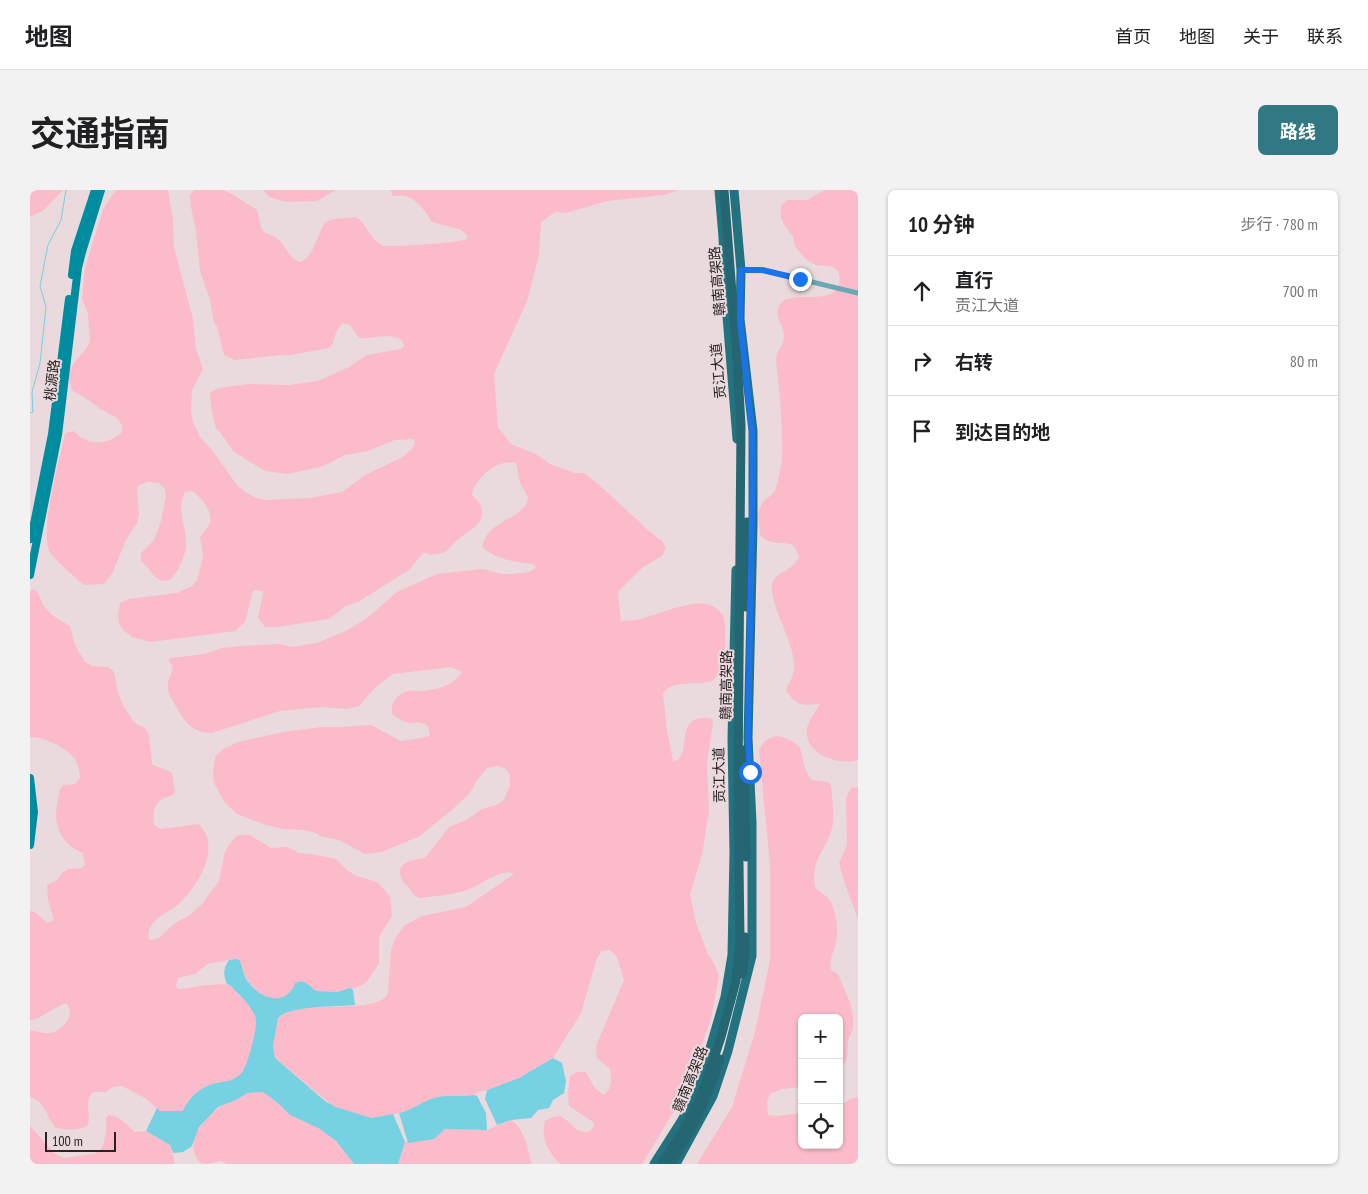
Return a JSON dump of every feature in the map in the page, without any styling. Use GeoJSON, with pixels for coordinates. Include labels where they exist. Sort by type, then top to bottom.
{"type":"FeatureCollection","features":[{"type":"Feature","properties":{"kind":"highway","name":"赣南高架路"},"geometry":{"type":"LineString","coordinates":[[670,1164],[698,1115],[712,1083],[734,1013],[745,953],[746,827],[741,425],[724,190]]}},
{"type":"Feature","properties":{"kind":"highway","name":"赣南高架路"},"geometry":{"type":"LineString","coordinates":[[661,1164],[683,1131],[704,1088],[721,1038],[736,981],[740,940],[738,786],[746,424],[729,190]]}},
{"type":"Feature","properties":{"kind":"highway"},"geometry":{"type":"LineString","coordinates":[[736,526],[744,568]]}},
{"type":"Feature","properties":{"kind":"highway"},"geometry":{"type":"LineString","coordinates":[[744,568],[753,526]]}},
{"type":"Feature","properties":{"kind":"main road","name":"桃源路"},"geometry":{"type":"LineString","coordinates":[[30,547],[52,434],[75,251],[95,190]]}},
{"type":"Feature","properties":{"kind":"main road","name":"桃源路"},"geometry":{"type":"LineString","coordinates":[[30,575],[58,435],[78,268],[101,190]]}},
{"type":"Feature","properties":{"kind":"main road","name":"贡江大道"},"geometry":{"type":"LineString","coordinates":[[654,1164],[682,1120],[699,1086],[725,998],[732,955],[734,853],[732,739],[737,432],[725,292],[719,190]]}},
{"type":"Feature","properties":{"kind":"main road","name":"贡江大道"},"geometry":{"type":"LineString","coordinates":[[676,1164],[713,1096],[728,1051],[752,956],[752,823],[748,738],[753,526],[752,431],[740,319],[741,270],[734,190]]}},
{"type":"Feature","properties":{"kind":"main road"},"geometry":{"type":"LineString","coordinates":[[30,778],[34,812],[30,845]]}},
{"type":"Feature","properties":{"kind":"street"},"geometry":{"type":"LineString","coordinates":[[741,270],[762,270],[858,293]]}},
{"type":"Feature","properties":{"kind":"shaded area"},"geometry":{"type":"Polygon","coordinates":[[[30,190],[63,190],[44,210],[30,217],[30,190]]]}},
{"type":"Feature","properties":{"kind":"shaded area"},"geometry":{"type":"Polygon","coordinates":[[[116,190],[168,190],[173,220],[174,247],[193,319],[196,349],[203,369],[192,390],[191,410],[193,422],[200,437],[212,450],[237,485],[256,498],[265,500],[310,498],[342,492],[365,475],[401,458],[412,449],[415,442],[413,439],[395,440],[368,451],[345,455],[324,466],[288,474],[265,471],[234,452],[216,429],[212,412],[211,392],[219,388],[249,384],[289,385],[318,381],[349,367],[367,355],[401,349],[404,346],[398,338],[385,336],[359,338],[350,325],[343,323],[337,330],[333,343],[329,348],[291,355],[235,360],[224,355],[217,326],[214,323],[210,300],[200,271],[190,195],[194,190],[224,190],[257,210],[262,230],[278,239],[290,255],[299,262],[308,257],[312,252],[325,222],[334,219],[356,217],[363,223],[377,242],[387,246],[424,245],[467,239],[467,235],[461,230],[432,222],[414,200],[404,196],[393,196],[390,190],[679,190],[664,195],[607,201],[566,213],[555,212],[541,222],[539,255],[527,301],[494,374],[498,427],[511,444],[536,454],[550,464],[575,473],[584,473],[662,541],[666,548],[662,556],[643,567],[618,592],[621,621],[641,619],[691,604],[714,607],[724,618],[723,662],[716,677],[711,681],[672,686],[663,694],[673,761],[678,760],[682,754],[686,730],[691,722],[700,718],[706,718],[712,719],[713,723],[707,762],[709,811],[702,855],[690,894],[696,923],[719,976],[711,1019],[689,1081],[673,1113],[642,1164],[560,1164],[546,1145],[544,1133],[545,1121],[560,1116],[580,1131],[589,1132],[594,1126],[593,1122],[569,1106],[570,1076],[578,1072],[586,1072],[594,1087],[603,1095],[610,1087],[610,1069],[597,1058],[596,1046],[624,980],[617,957],[610,950],[602,951],[597,958],[581,1013],[553,1058],[519,1078],[474,1095],[445,1096],[430,1099],[408,1111],[371,1118],[332,1105],[275,1058],[273,1046],[278,1018],[288,1012],[302,1009],[354,1006],[381,1000],[388,993],[391,950],[396,937],[404,926],[422,916],[466,907],[514,874],[503,873],[497,875],[462,892],[420,898],[412,893],[400,875],[400,870],[405,863],[425,858],[449,827],[468,819],[482,809],[497,805],[504,800],[510,785],[510,776],[506,769],[498,766],[487,768],[469,794],[420,836],[382,852],[365,854],[339,840],[320,836],[316,833],[266,825],[237,814],[223,800],[214,783],[213,775],[215,757],[222,750],[238,742],[283,732],[322,727],[371,725],[401,741],[427,737],[430,735],[425,724],[402,721],[392,714],[394,702],[404,692],[431,690],[449,684],[459,677],[462,672],[451,667],[393,674],[376,687],[359,706],[347,709],[322,707],[280,711],[212,733],[198,731],[188,724],[181,715],[168,690],[172,666],[168,660],[205,654],[222,648],[280,644],[291,647],[317,643],[348,630],[367,618],[397,592],[437,574],[482,569],[502,574],[529,572],[536,568],[533,564],[507,560],[483,548],[485,539],[490,531],[521,511],[526,505],[528,497],[520,483],[516,463],[509,462],[495,466],[482,476],[472,495],[480,504],[482,511],[482,516],[477,525],[445,552],[430,555],[423,553],[409,570],[358,602],[346,606],[329,619],[265,627],[258,618],[263,594],[262,591],[254,590],[245,622],[235,631],[151,642],[132,637],[123,630],[119,623],[120,603],[128,599],[177,593],[192,586],[197,580],[203,557],[200,537],[210,523],[210,514],[206,505],[199,497],[192,491],[185,492],[182,499],[181,512],[186,547],[181,564],[171,579],[166,581],[154,576],[141,561],[141,553],[154,540],[161,521],[166,497],[165,489],[159,483],[148,482],[137,486],[139,515],[137,523],[126,540],[112,574],[104,584],[85,585],[81,583],[49,550],[47,526],[49,510],[65,433],[74,431],[91,442],[104,442],[122,432],[122,425],[117,418],[73,391],[69,374],[71,367],[88,346],[90,340],[88,314],[82,298],[85,268],[103,209],[116,190]]]}},
{"type":"Feature","properties":{"kind":"shaded area"},"geometry":{"type":"Polygon","coordinates":[[[263,190],[336,190],[317,201],[286,202],[269,197],[263,190]]]}},
{"type":"Feature","properties":{"kind":"shaded area"},"geometry":{"type":"Polygon","coordinates":[[[825,190],[858,190],[858,760],[850,761],[841,761],[824,756],[810,745],[807,737],[807,728],[820,704],[800,704],[786,691],[794,670],[794,659],[773,599],[772,589],[773,581],[776,577],[791,567],[799,558],[795,547],[792,545],[771,542],[760,536],[759,520],[762,504],[774,492],[780,474],[782,459],[776,360],[784,335],[778,317],[779,306],[791,298],[829,295],[836,291],[840,281],[839,273],[835,268],[816,265],[807,260],[795,246],[793,237],[782,220],[781,206],[787,200],[807,200],[825,190]]]}},
{"type":"Feature","properties":{"kind":"shaded area"},"geometry":{"type":"Polygon","coordinates":[[[33,589],[37,592],[49,612],[70,626],[75,645],[85,662],[92,666],[108,667],[114,672],[118,693],[124,707],[135,723],[145,728],[149,735],[152,764],[172,773],[175,792],[173,795],[162,799],[156,806],[154,810],[154,825],[161,829],[199,824],[206,835],[208,855],[202,873],[192,890],[180,903],[154,922],[149,932],[149,939],[159,938],[175,923],[190,915],[202,904],[219,881],[225,851],[238,835],[250,835],[271,848],[288,847],[299,853],[336,859],[348,871],[377,882],[390,896],[392,916],[379,937],[379,963],[366,983],[358,987],[338,992],[294,987],[286,996],[271,999],[264,996],[251,985],[241,965],[229,960],[208,964],[195,974],[178,978],[176,986],[179,989],[218,984],[231,986],[253,1010],[257,1021],[250,1055],[241,1074],[233,1079],[211,1084],[201,1089],[192,1097],[183,1111],[160,1111],[145,1098],[122,1086],[113,1087],[106,1092],[93,1092],[90,1096],[88,1103],[88,1125],[77,1129],[64,1129],[56,1128],[43,1106],[30,1097],[30,1030],[45,1033],[55,1032],[63,1026],[70,1013],[67,1004],[63,1004],[34,1020],[30,1020],[30,911],[35,912],[47,923],[54,920],[48,900],[47,885],[57,880],[62,873],[69,869],[81,868],[85,865],[83,853],[75,849],[63,838],[57,825],[56,817],[59,794],[63,785],[75,784],[80,778],[76,761],[67,751],[54,744],[41,738],[30,737],[30,591],[33,589]]]}},
{"type":"Feature","properties":{"kind":"shaded area"},"geometry":{"type":"Polygon","coordinates":[[[778,736],[796,744],[800,748],[804,765],[812,780],[828,782],[831,785],[833,823],[829,837],[817,862],[814,877],[815,887],[830,901],[835,912],[837,938],[831,959],[831,970],[838,974],[851,1005],[853,1028],[848,1041],[847,1058],[843,1066],[843,1014],[798,1014],[798,1087],[782,1089],[770,1094],[767,1102],[768,1115],[798,1113],[798,1149],[843,1149],[843,1104],[858,1097],[858,1164],[697,1164],[732,1107],[755,1032],[770,960],[770,865],[759,751],[762,745],[772,737],[778,736]]]}},
{"type":"Feature","properties":{"kind":"shaded area"},"geometry":{"type":"Polygon","coordinates":[[[858,787],[858,919],[839,863],[847,845],[846,798],[851,788],[858,787]]]}},
{"type":"Feature","properties":{"kind":"shaded area"},"geometry":{"type":"Polygon","coordinates":[[[251,1092],[263,1092],[290,1115],[320,1129],[336,1141],[354,1164],[227,1164],[221,1161],[206,1164],[199,1161],[196,1158],[193,1145],[196,1134],[209,1116],[218,1108],[238,1097],[251,1092]]]}},
{"type":"Feature","properties":{"kind":"shaded area"},"geometry":{"type":"Polygon","coordinates":[[[109,1115],[120,1119],[135,1132],[146,1131],[170,1145],[175,1164],[30,1164],[30,1126],[54,1153],[64,1158],[93,1154],[103,1146],[106,1118],[109,1115]]]}},
{"type":"Feature","properties":{"kind":"shaded area"},"geometry":{"type":"Polygon","coordinates":[[[511,1120],[522,1134],[532,1164],[398,1164],[405,1142],[434,1139],[445,1129],[487,1130],[511,1120]]]}},
{"type":"Feature","properties":{"kind":"water"},"geometry":{"type":"Polygon","coordinates":[[[237,959],[240,961],[244,975],[249,983],[262,995],[268,997],[284,997],[295,983],[299,982],[305,982],[317,991],[338,992],[350,988],[353,990],[355,1005],[302,1009],[284,1014],[278,1018],[273,1046],[275,1058],[325,1101],[336,1107],[371,1118],[393,1114],[405,1142],[398,1164],[354,1164],[336,1141],[320,1129],[290,1115],[263,1092],[247,1093],[218,1107],[199,1127],[192,1146],[183,1152],[173,1153],[170,1145],[146,1131],[157,1108],[160,1111],[183,1111],[192,1097],[201,1089],[211,1084],[233,1079],[244,1069],[253,1041],[256,1020],[248,1004],[227,984],[224,972],[227,963],[229,960],[237,959]]]}},
{"type":"Feature","properties":{"kind":"water"},"geometry":{"type":"Polygon","coordinates":[[[553,1058],[562,1063],[566,1081],[564,1093],[553,1100],[549,1108],[538,1110],[531,1118],[511,1120],[497,1125],[485,1099],[487,1090],[519,1078],[553,1058]]]}},
{"type":"Feature","properties":{"kind":"water"},"geometry":{"type":"Polygon","coordinates":[[[477,1096],[486,1113],[487,1130],[445,1129],[434,1139],[408,1143],[399,1113],[408,1111],[436,1097],[477,1096]]]}},
{"type":"Feature","properties":{"kind":"waterway"},"geometry":{"type":"LineString","coordinates":[[30,413],[33,412],[32,392],[40,363],[46,307],[40,286],[48,245],[61,220],[66,190]]}},
{"type":"Feature","properties":{"kind":"route"},"geometry":{"type":"LineString","coordinates":[[750,772],[748,738],[752,603],[753,465],[752,431],[740,319],[741,270],[762,270],[800,279]]}}]}
